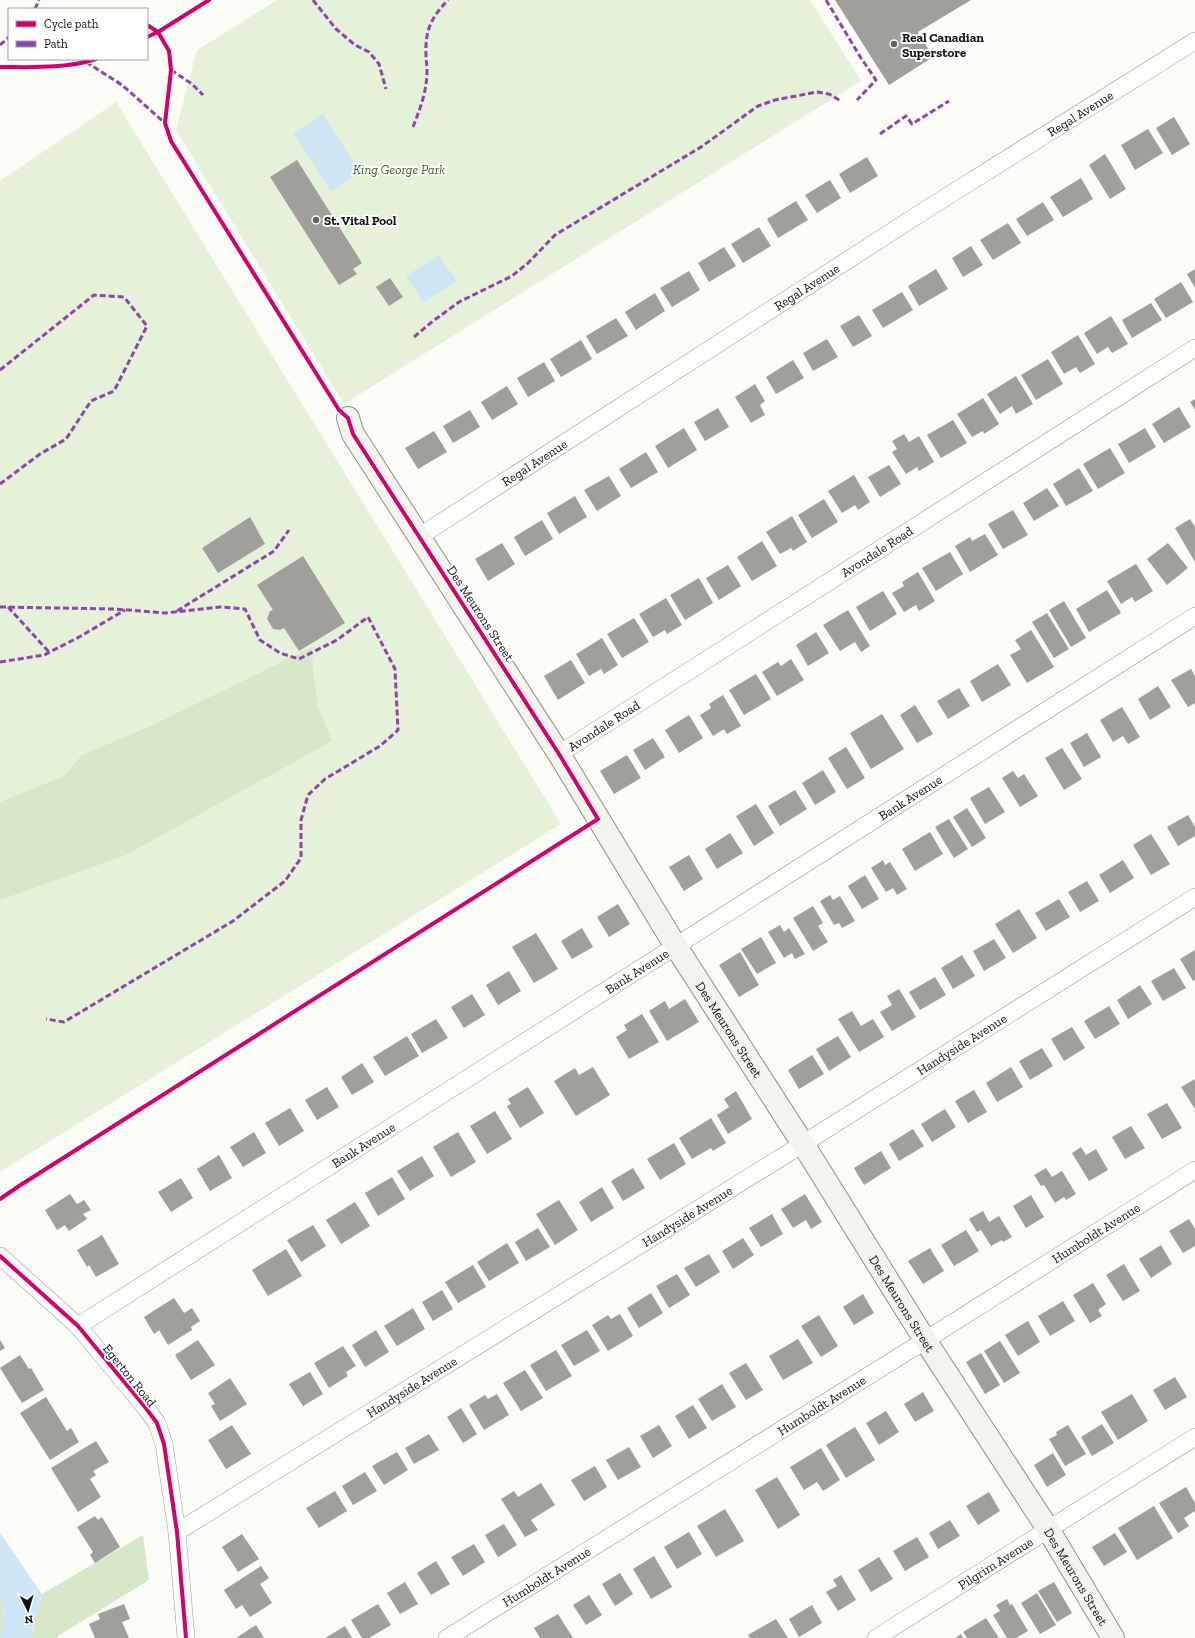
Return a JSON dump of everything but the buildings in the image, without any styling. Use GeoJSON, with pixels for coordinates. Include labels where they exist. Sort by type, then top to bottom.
{"type":"FeatureCollection","features":[{"type":"Feature","properties":{"kind":"street","name":"Regal Avenue"},"geometry":{"type":"LineString","coordinates":[[420,536],[927,209],[1195,41]]}},
{"type":"Feature","properties":{"kind":"street","name":"Avondale Road"},"geometry":{"type":"LineString","coordinates":[[559,754],[1195,348]]}},
{"type":"Feature","properties":{"kind":"street","name":"Des Meurons Street"},"geometry":{"type":"LineString","coordinates":[[348,418],[353,434],[559,754],[675,945],[803,1144],[925,1340],[1048,1529],[1113,1638]]}},
{"type":"Feature","properties":{"kind":"street","name":"Bank Avenue"},"geometry":{"type":"LineString","coordinates":[[78,1326],[675,945],[1195,616]]}},
{"type":"Feature","properties":{"kind":"street","name":"Handyside Avenue"},"geometry":{"type":"LineString","coordinates":[[177,1532],[803,1144],[1195,897]]}},
{"type":"Feature","properties":{"kind":"street","name":"Humboldt Avenue"},"geometry":{"type":"LineString","coordinates":[[448,1638],[1195,1170]]}},
{"type":"Feature","properties":{"kind":"street","name":"Egerton Road"},"geometry":{"type":"LineString","coordinates":[[0,1256],[78,1326],[157,1423],[164,1444],[177,1532],[186,1638]]}},
{"type":"Feature","properties":{"kind":"street","name":"Pilgrim Avenue"},"geometry":{"type":"LineString","coordinates":[[876,1638],[1195,1437]]}},
{"type":"Feature","properties":{"kind":"green space","name":"King George Park"},"geometry":{"type":"Polygon","coordinates":[[[277,0],[810,0],[861,81],[344,404],[176,130],[197,50],[277,0]]]}},
{"type":"Feature","properties":{"kind":"green space"},"geometry":{"type":"Polygon","coordinates":[[[116,102],[561,824],[0,1172],[0,181],[116,102]]]}},
{"type":"Feature","properties":{"kind":"green space"},"geometry":{"type":"Polygon","coordinates":[[[312,647],[313,672],[318,706],[332,741],[126,855],[0,900],[0,802],[64,776],[82,755],[151,726],[312,647]]]}},
{"type":"Feature","properties":{"kind":"green space"},"geometry":{"type":"Polygon","coordinates":[[[143,1535],[149,1580],[58,1636],[58,1638],[31,1638],[42,1594],[143,1535]]]}},
{"type":"Feature","properties":{"kind":"green space"},"geometry":{"type":"Polygon","coordinates":[[[0,1593],[3,1603],[1,1638],[0,1638],[0,1593]]]}},
{"type":"Feature","properties":{"kind":"water"},"geometry":{"type":"Polygon","coordinates":[[[323,114],[360,173],[331,191],[293,133],[323,114]]]}},
{"type":"Feature","properties":{"kind":"water"},"geometry":{"type":"Polygon","coordinates":[[[439,255],[456,282],[423,302],[406,276],[439,255]]]}},
{"type":"Feature","properties":{"kind":"water"},"geometry":{"type":"Polygon","coordinates":[[[0,1533],[42,1594],[31,1638],[1,1638],[3,1603],[0,1593],[0,1533]]]}},
{"type":"Feature","properties":{"kind":"marked path"},"geometry":{"type":"LineString","coordinates":[[35,8],[39,0]]}},
{"type":"Feature","properties":{"kind":"marked path"},"geometry":{"type":"LineString","coordinates":[[313,0],[336,29],[355,45],[369,52],[379,64],[386,89]]}},
{"type":"Feature","properties":{"kind":"marked path"},"geometry":{"type":"LineString","coordinates":[[413,127],[421,107],[426,86],[426,46],[428,31],[433,19],[448,0]]}},
{"type":"Feature","properties":{"kind":"marked path"},"geometry":{"type":"LineString","coordinates":[[826,0],[876,80],[857,100]]}},
{"type":"Feature","properties":{"kind":"marked path"},"geometry":{"type":"LineString","coordinates":[[0,45],[8,38]]}},
{"type":"Feature","properties":{"kind":"marked path"},"geometry":{"type":"LineString","coordinates":[[86,62],[122,85],[165,123]]}},
{"type":"Feature","properties":{"kind":"marked path"},"geometry":{"type":"LineString","coordinates":[[171,70],[192,84],[203,95]]}},
{"type":"Feature","properties":{"kind":"marked path"},"geometry":{"type":"LineString","coordinates":[[414,337],[459,302],[512,276],[528,263],[555,235],[701,147],[758,106],[775,100],[817,92],[829,94],[841,101]]}},
{"type":"Feature","properties":{"kind":"marked path"},"geometry":{"type":"LineString","coordinates":[[880,134],[906,116],[912,124],[949,101]]}},
{"type":"Feature","properties":{"kind":"marked path"},"geometry":{"type":"LineString","coordinates":[[0,370],[94,295],[124,297],[147,326],[114,391],[91,401],[66,439],[40,454],[0,484]]}},
{"type":"Feature","properties":{"kind":"marked path"},"geometry":{"type":"LineString","coordinates":[[177,611],[274,551],[289,530]]}},
{"type":"Feature","properties":{"kind":"marked path"},"geometry":{"type":"LineString","coordinates":[[0,607],[115,609],[165,613],[220,607],[245,609],[260,640],[280,653],[299,659],[337,640],[368,617],[395,669],[398,730],[380,746],[325,779],[308,795],[301,820],[301,858],[285,881],[233,921],[64,1022],[46,1019]]}},
{"type":"Feature","properties":{"kind":"marked path"},"geometry":{"type":"LineString","coordinates":[[8,607],[49,652]]}},
{"type":"Feature","properties":{"kind":"marked path"},"geometry":{"type":"LineString","coordinates":[[0,662],[44,655],[81,636],[125,610]]}},
{"type":"Feature","properties":{"kind":"cycle path"},"geometry":{"type":"LineString","coordinates":[[148,37],[158,32],[209,0]]}},
{"type":"Feature","properties":{"kind":"cycle path"},"geometry":{"type":"LineString","coordinates":[[0,1199],[598,819],[559,754],[353,434],[348,418],[339,410],[171,141],[165,123],[171,70],[169,51],[158,32],[148,26]]}},
{"type":"Feature","properties":{"kind":"cycle path"},"geometry":{"type":"LineString","coordinates":[[0,67],[60,66],[92,60]]}},
{"type":"Feature","properties":{"kind":"cycle path"},"geometry":{"type":"LineString","coordinates":[[0,1256],[78,1326],[157,1423],[164,1444],[177,1532],[186,1638]]}},
{"type":"Feature","properties":{"kind":"place","name":"Real Canadian Superstore"},"geometry":{"type":"Point","coordinates":[894,44]}},
{"type":"Feature","properties":{"kind":"place","name":"St. Vital Pool"},"geometry":{"type":"Point","coordinates":[316,220]}}]}
